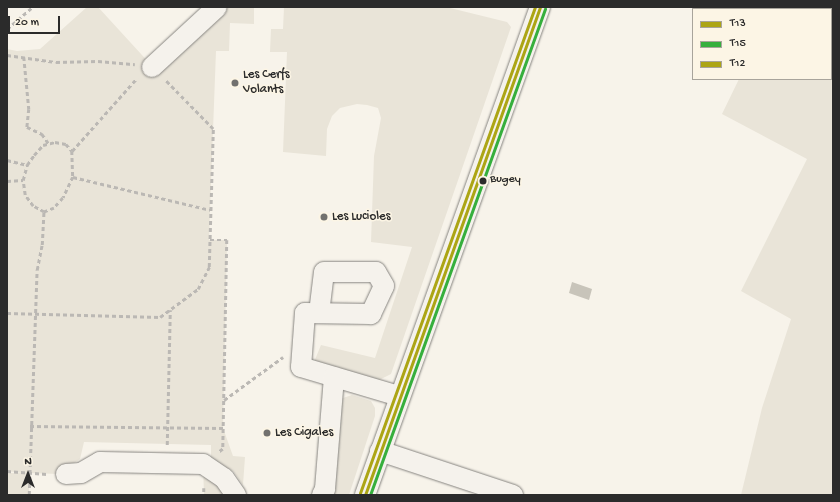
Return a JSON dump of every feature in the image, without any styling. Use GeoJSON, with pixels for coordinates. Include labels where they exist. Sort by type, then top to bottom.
{"type":"FeatureCollection","features":[{"type":"Feature","properties":{"kind":"street"},"geometry":{"type":"LineString","coordinates":[[152,66],[217,7]]}},
{"type":"Feature","properties":{"kind":"street"},"geometry":{"type":"LineString","coordinates":[[365,495],[399,396],[540,7]]}},
{"type":"Feature","properties":{"kind":"street"},"geometry":{"type":"LineString","coordinates":[[319,313],[305,313],[301,367],[399,396]]}},
{"type":"Feature","properties":{"kind":"street"},"geometry":{"type":"LineString","coordinates":[[322,495],[325,489],[334,377]]}},
{"type":"Feature","properties":{"kind":"street"},"geometry":{"type":"LineString","coordinates":[[380,450],[513,495]]}},
{"type":"Feature","properties":{"kind":"street"},"geometry":{"type":"LineString","coordinates":[[66,474],[81,473],[100,462],[203,464],[224,478],[236,495]]}},
{"type":"Feature","properties":{"kind":"path"},"geometry":{"type":"LineString","coordinates":[[7,29],[32,7]]}},
{"type":"Feature","properties":{"kind":"path"},"geometry":{"type":"LineString","coordinates":[[7,55],[56,62],[115,61],[152,66],[213,129],[208,267],[198,289],[160,317],[7,314]]}},
{"type":"Feature","properties":{"kind":"path"},"geometry":{"type":"LineString","coordinates":[[24,57],[29,110],[27,127],[42,134],[49,144]]}},
{"type":"Feature","properties":{"kind":"path"},"geometry":{"type":"LineString","coordinates":[[72,151],[143,72],[152,66]]}},
{"type":"Feature","properties":{"kind":"path"},"geometry":{"type":"LineString","coordinates":[[55,142],[66,144],[72,151],[73,176],[63,198],[54,208],[44,212],[33,206],[25,195],[22,180],[27,166],[43,146],[55,142]]}},
{"type":"Feature","properties":{"kind":"path"},"geometry":{"type":"LineString","coordinates":[[7,160],[27,166]]}},
{"type":"Feature","properties":{"kind":"path"},"geometry":{"type":"LineString","coordinates":[[73,176],[210,210]]}},
{"type":"Feature","properties":{"kind":"path"},"geometry":{"type":"LineString","coordinates":[[7,181],[22,180]]}},
{"type":"Feature","properties":{"kind":"path"},"geometry":{"type":"LineString","coordinates":[[29,495],[30,426],[37,270],[42,245],[44,212]]}},
{"type":"Feature","properties":{"kind":"path"},"geometry":{"type":"LineString","coordinates":[[209,240],[227,240],[223,449]]}},
{"type":"Feature","properties":{"kind":"path"},"geometry":{"type":"LineString","coordinates":[[166,463],[170,310]]}},
{"type":"Feature","properties":{"kind":"path"},"geometry":{"type":"LineString","coordinates":[[224,400],[283,357],[301,357]]}},
{"type":"Feature","properties":{"kind":"path"},"geometry":{"type":"LineString","coordinates":[[30,426],[167,426],[223,428]]}},
{"type":"Feature","properties":{"kind":"path"},"geometry":{"type":"LineString","coordinates":[[7,471],[29,473]]}},
{"type":"Feature","properties":{"kind":"shaded area"},"geometry":{"type":"Polygon","coordinates":[[[87,7],[98,7],[152,66],[217,7],[254,7],[254,24],[230,23],[229,51],[216,51],[209,240],[227,240],[223,428],[233,456],[245,457],[243,485],[233,471],[211,459],[211,445],[84,442],[80,459],[58,474],[29,473],[29,495],[7,495],[7,473],[22,473],[7,471],[7,49],[17,51],[40,49],[87,7]]]}},
{"type":"Feature","properties":{"kind":"shaded area"},"geometry":{"type":"Polygon","coordinates":[[[284,7],[446,7],[507,22],[511,27],[391,374],[379,380],[314,362],[321,345],[375,358],[412,247],[371,242],[374,156],[381,118],[378,108],[367,105],[357,104],[340,108],[332,116],[327,129],[326,156],[283,152],[287,52],[270,52],[271,29],[283,29],[284,7]]]}},
{"type":"Feature","properties":{"kind":"shaded area"},"geometry":{"type":"Polygon","coordinates":[[[833,7],[833,495],[741,495],[762,408],[791,319],[741,291],[807,159],[722,114],[739,80],[832,80],[832,8],[772,8],[833,7]]]}},
{"type":"Feature","properties":{"kind":"shaded area"},"geometry":{"type":"Polygon","coordinates":[[[572,282],[592,289],[589,300],[569,293],[572,282]]]}},
{"type":"Feature","properties":{"kind":"shaded area"},"geometry":{"type":"Polygon","coordinates":[[[352,395],[371,401],[375,408],[375,416],[349,495],[322,495],[340,399],[352,395]]]}},
{"type":"Feature","properties":{"kind":"shaded area"},"geometry":{"type":"Polygon","coordinates":[[[203,464],[236,495],[204,495],[203,464]]]}},
{"type":"Feature","properties":{"kind":"transit line","name":"T12"},"geometry":{"type":"LineString","coordinates":[[360,493],[535,7]]}},
{"type":"Feature","properties":{"kind":"transit line","name":"T13"},"geometry":{"type":"LineString","coordinates":[[365,495],[540,7]]}},
{"type":"Feature","properties":{"kind":"transit line","name":"T15"},"geometry":{"type":"LineString","coordinates":[[370,495],[545,9]]}},
{"type":"Feature","properties":{"kind":"place","name":"Les Cerfs Volants"},"geometry":{"type":"Point","coordinates":[235,83]}},
{"type":"Feature","properties":{"kind":"place","name":"Bugey"},"geometry":{"type":"Point","coordinates":[483,181]}},
{"type":"Feature","properties":{"kind":"place","name":"Les Lucioles"},"geometry":{"type":"Point","coordinates":[324,217]}},
{"type":"Feature","properties":{"kind":"place","name":"Les Cigales"},"geometry":{"type":"Point","coordinates":[267,433]}}]}
